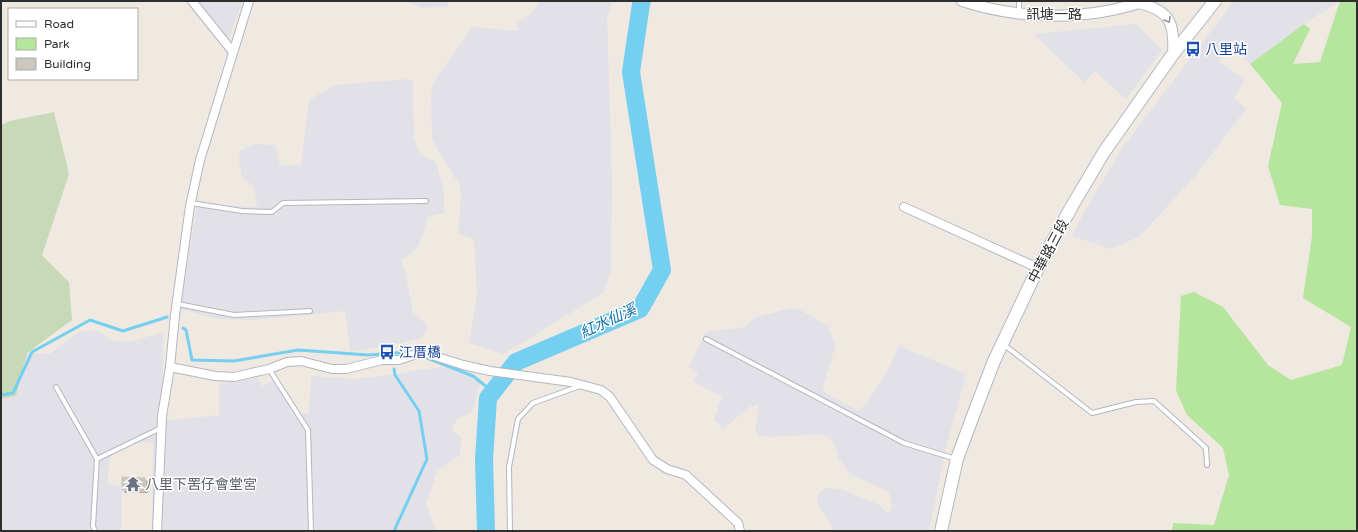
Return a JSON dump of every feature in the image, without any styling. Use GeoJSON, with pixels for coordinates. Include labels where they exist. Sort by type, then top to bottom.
{"type":"FeatureCollection","features":[{"type":"Feature","properties":{"kind":"main road","name":"中華路三段"},"geometry":{"type":"LineString","coordinates":[[941,531],[957,460],[974,413],[994,361],[1038,268],[1104,152],[1173,54],[1215,1]]}},
{"type":"Feature","properties":{"kind":"street"},"geometry":{"type":"LineString","coordinates":[[192,1],[233,52]]}},
{"type":"Feature","properties":{"kind":"street"},"geometry":{"type":"LineString","coordinates":[[157,531],[162,416],[170,367],[175,315],[178,304],[190,203],[200,160],[249,1]]}},
{"type":"Feature","properties":{"kind":"street","name":"訊塘一路"},"geometry":{"type":"LineString","coordinates":[[962,1],[976,6],[1019,14],[1055,16],[1101,12],[1142,2]]}},
{"type":"Feature","properties":{"kind":"street"},"geometry":{"type":"LineString","coordinates":[[1142,2],[1163,12],[1171,25],[1174,37],[1173,54]]}},
{"type":"Feature","properties":{"kind":"street"},"geometry":{"type":"LineString","coordinates":[[904,207],[1038,268]]}},
{"type":"Feature","properties":{"kind":"street"},"geometry":{"type":"LineString","coordinates":[[170,367],[215,376],[234,377],[268,369],[287,362],[301,361],[332,369],[346,369],[382,360],[399,360],[422,352],[463,365],[490,371],[571,382],[601,390],[610,397],[653,460],[667,469],[686,475],[738,523],[740,531]]}},
{"type":"Feature","properties":{"kind":"lane"},"geometry":{"type":"LineString","coordinates":[[1019,1],[1019,14]]}},
{"type":"Feature","properties":{"kind":"lane"},"geometry":{"type":"LineString","coordinates":[[190,203],[242,211],[272,212],[283,203],[426,201]]}},
{"type":"Feature","properties":{"kind":"lane"},"geometry":{"type":"LineString","coordinates":[[178,304],[234,315],[310,311]]}},
{"type":"Feature","properties":{"kind":"lane"},"geometry":{"type":"LineString","coordinates":[[706,339],[904,442],[957,460]]}},
{"type":"Feature","properties":{"kind":"lane"},"geometry":{"type":"LineString","coordinates":[[1003,344],[1092,413],[1136,402],[1154,401],[1206,448],[1208,465]]}},
{"type":"Feature","properties":{"kind":"lane"},"geometry":{"type":"LineString","coordinates":[[268,369],[308,430],[311,531]]}},
{"type":"Feature","properties":{"kind":"lane"},"geometry":{"type":"LineString","coordinates":[[510,531],[509,467],[518,419],[533,403],[583,385]]}},
{"type":"Feature","properties":{"kind":"lane"},"geometry":{"type":"LineString","coordinates":[[56,387],[97,459],[93,526],[95,531]]}},
{"type":"Feature","properties":{"kind":"lane"},"geometry":{"type":"LineString","coordinates":[[97,459],[161,428]]}},
{"type":"Feature","properties":{"kind":"shaded area"},"geometry":{"type":"Polygon","coordinates":[[[192,1],[243,1],[229,36],[225,38],[192,1]]]}},
{"type":"Feature","properties":{"kind":"shaded area"},"geometry":{"type":"Polygon","coordinates":[[[408,1],[448,1],[448,7],[421,8],[408,1]]]}},
{"type":"Feature","properties":{"kind":"shaded area"},"geometry":{"type":"Polygon","coordinates":[[[540,1],[613,1],[607,15],[612,181],[611,270],[604,292],[504,354],[469,343],[477,294],[474,239],[458,234],[461,194],[460,186],[432,140],[431,94],[436,78],[473,27],[518,31],[517,23],[531,14],[540,1]]]}},
{"type":"Feature","properties":{"kind":"shaded area"},"geometry":{"type":"Polygon","coordinates":[[[1234,1],[1340,1],[1304,24],[1250,64],[1231,45],[1219,62],[1245,79],[1234,98],[1246,109],[1196,175],[1140,236],[1111,249],[1072,236],[1084,212],[1122,148],[1234,1]]]}},
{"type":"Feature","properties":{"kind":"shaded area"},"geometry":{"type":"Polygon","coordinates":[[[1136,24],[1162,50],[1126,99],[1095,71],[1084,82],[1034,34],[1136,24]]]}},
{"type":"Feature","properties":{"kind":"shaded area"},"geometry":{"type":"Polygon","coordinates":[[[409,79],[413,81],[414,136],[420,154],[436,162],[444,194],[444,213],[427,217],[425,229],[417,248],[401,261],[405,271],[413,312],[428,326],[422,338],[350,352],[345,311],[253,320],[218,319],[180,309],[198,200],[219,205],[257,207],[254,187],[242,176],[239,162],[240,151],[254,144],[275,145],[280,166],[301,164],[309,100],[336,85],[409,79]]]}},
{"type":"Feature","properties":{"kind":"shaded area"},"geometry":{"type":"Polygon","coordinates":[[[791,308],[800,310],[829,326],[835,347],[823,386],[824,392],[859,411],[869,400],[888,370],[899,346],[966,374],[945,453],[929,531],[832,531],[831,524],[818,506],[817,495],[826,488],[840,489],[879,505],[888,513],[892,508],[889,493],[851,475],[839,459],[830,437],[818,434],[772,437],[759,436],[755,430],[759,404],[749,407],[723,429],[714,420],[722,396],[693,382],[698,374],[689,367],[706,332],[745,327],[754,318],[791,308]]]}},
{"type":"Feature","properties":{"kind":"shaded area"},"geometry":{"type":"Polygon","coordinates":[[[89,330],[100,332],[112,341],[129,342],[163,332],[163,421],[219,415],[219,384],[257,378],[262,386],[277,378],[297,410],[302,414],[309,413],[311,376],[354,379],[442,367],[453,368],[481,380],[472,412],[457,419],[452,430],[462,437],[460,455],[437,471],[426,504],[436,531],[152,531],[153,442],[128,443],[122,451],[111,452],[107,483],[122,487],[121,531],[1,531],[1,399],[16,396],[27,353],[49,354],[79,332],[89,330]]]}},
{"type":"Feature","properties":{"kind":"green space"},"geometry":{"type":"Polygon","coordinates":[[[1340,1],[1357,1],[1357,531],[1172,531],[1173,523],[1214,525],[1229,475],[1223,448],[1187,415],[1176,391],[1181,296],[1194,292],[1223,307],[1268,365],[1291,380],[1342,365],[1351,327],[1303,298],[1312,236],[1312,209],[1280,205],[1268,166],[1282,103],[1250,64],[1304,24],[1310,29],[1293,64],[1320,62],[1340,1]]]}},
{"type":"Feature","properties":{"kind":"green space"},"geometry":{"type":"Polygon","coordinates":[[[54,112],[69,174],[42,255],[69,282],[72,320],[27,353],[16,396],[1,399],[1,125],[10,121],[54,112]]]}},
{"type":"Feature","properties":{"kind":"building","name":"八里下罟仔會堂宮"},"geometry":{"type":"Polygon","coordinates":[[[122,477],[145,478],[145,491],[122,490],[122,477]]]}},
{"type":"Feature","properties":{"kind":"waterway","name":"紅水仙溪"},"geometry":{"type":"LineString","coordinates":[[486,531],[484,459],[488,398],[516,362],[640,309],[662,270],[631,72],[642,1]]}},
{"type":"Feature","properties":{"kind":"waterway"},"geometry":{"type":"LineString","coordinates":[[1,395],[13,393],[32,352],[90,320],[123,331],[167,317]]}},
{"type":"Feature","properties":{"kind":"waterway"},"geometry":{"type":"LineString","coordinates":[[183,328],[186,330],[192,360],[234,361],[298,350],[368,355],[409,352]]}},
{"type":"Feature","properties":{"kind":"waterway"},"geometry":{"type":"LineString","coordinates":[[427,358],[473,376],[493,392]]}},
{"type":"Feature","properties":{"kind":"waterway"},"geometry":{"type":"LineString","coordinates":[[394,369],[395,375],[419,411],[427,459],[394,531]]}},
{"type":"Feature","properties":{"kind":"place","name":"八里站"},"geometry":{"type":"Point","coordinates":[1193,49]}},
{"type":"Feature","properties":{"kind":"place","name":"江厝橋"},"geometry":{"type":"Point","coordinates":[387,352]}},
{"type":"Feature","properties":{"kind":"place","name":"八里下罟仔會堂宮"},"geometry":{"type":"Point","coordinates":[133,484]}}]}
